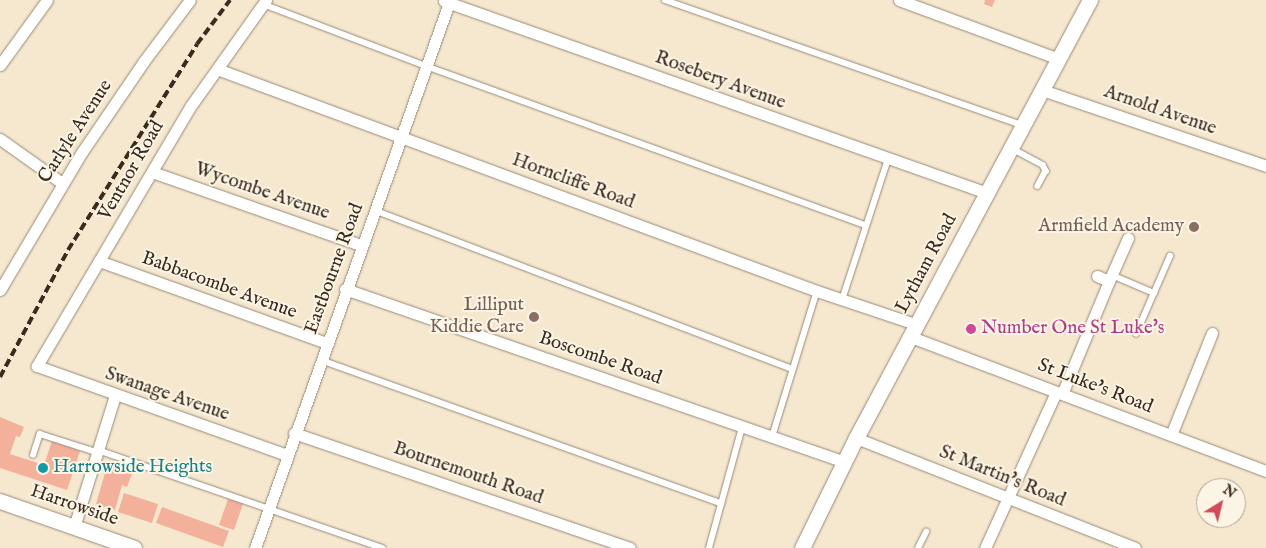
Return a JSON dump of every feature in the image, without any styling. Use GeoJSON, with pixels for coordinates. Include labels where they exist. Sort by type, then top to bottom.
{"type":"FeatureCollection","features":[{"type":"Feature","properties":{"kind":"main road","name":"Lytham Road"},"geometry":{"type":"LineString","coordinates":[[802,548],[856,438],[1090,0]]}},
{"type":"Feature","properties":{"kind":"main road","name":"Harrowside"},"geometry":{"type":"LineString","coordinates":[[0,501],[134,548]]}},
{"type":"Feature","properties":{"kind":"street"},"geometry":{"type":"LineString","coordinates":[[0,65],[46,0]]}},
{"type":"Feature","properties":{"kind":"street","name":"Carlyle Avenue"},"geometry":{"type":"LineString","coordinates":[[0,290],[62,183],[144,61],[190,0]]}},
{"type":"Feature","properties":{"kind":"street"},"geometry":{"type":"LineString","coordinates":[[899,0],[1059,59]]}},
{"type":"Feature","properties":{"kind":"street","name":"Eastbourne Road"},"geometry":{"type":"LineString","coordinates":[[255,548],[345,289],[426,66],[446,1]]}},
{"type":"Feature","properties":{"kind":"street","name":"Rosebery Avenue"},"geometry":{"type":"LineString","coordinates":[[446,1],[987,193]]}},
{"type":"Feature","properties":{"kind":"street","name":"Ventnor Road"},"geometry":{"type":"LineString","coordinates":[[37,366],[152,172],[217,68],[264,2]]}},
{"type":"Feature","properties":{"kind":"street","name":"Horncliffe Road"},"geometry":{"type":"LineString","coordinates":[[217,68],[842,300],[914,331]]}},
{"type":"Feature","properties":{"kind":"street","name":"Arnold Avenue"},"geometry":{"type":"LineString","coordinates":[[1042,90],[1266,166]]}},
{"type":"Feature","properties":{"kind":"street"},"geometry":{"type":"LineString","coordinates":[[0,139],[62,183]]}},
{"type":"Feature","properties":{"kind":"street","name":"Wycombe Avenue"},"geometry":{"type":"LineString","coordinates":[[152,172],[361,245]]}},
{"type":"Feature","properties":{"kind":"street"},"geometry":{"type":"LineString","coordinates":[[985,548],[1007,498],[1059,393],[1128,238]]}},
{"type":"Feature","properties":{"kind":"street","name":"Babbacombe Avenue"},"geometry":{"type":"LineString","coordinates":[[99,261],[327,343]]}},
{"type":"Feature","properties":{"kind":"street"},"geometry":{"type":"LineString","coordinates":[[1097,276],[1111,278]]}},
{"type":"Feature","properties":{"kind":"street","name":"Boscombe Road"},"geometry":{"type":"LineString","coordinates":[[345,289],[845,462]]}},
{"type":"Feature","properties":{"kind":"street","name":"St Luke's Road"},"geometry":{"type":"LineString","coordinates":[[914,331],[1059,393],[1266,471]]}},
{"type":"Feature","properties":{"kind":"street"},"geometry":{"type":"LineString","coordinates":[[1171,435],[1212,333]]}},
{"type":"Feature","properties":{"kind":"street","name":"Swanage Avenue"},"geometry":{"type":"LineString","coordinates":[[37,366],[115,396],[287,455]]}},
{"type":"Feature","properties":{"kind":"street"},"geometry":{"type":"LineString","coordinates":[[74,527],[115,396]]}},
{"type":"Feature","properties":{"kind":"street","name":"Bournemouth Road"},"geometry":{"type":"LineString","coordinates":[[294,433],[630,548]]}},
{"type":"Feature","properties":{"kind":"street","name":"St Martin's Road"},"geometry":{"type":"LineString","coordinates":[[856,438],[1135,548]]}},
{"type":"Feature","properties":{"kind":"lane"},"geometry":{"type":"LineString","coordinates":[[665,0],[1024,126]]}},
{"type":"Feature","properties":{"kind":"lane"},"geometry":{"type":"LineString","coordinates":[[264,2],[426,66],[866,225]]}},
{"type":"Feature","properties":{"kind":"lane"},"geometry":{"type":"LineString","coordinates":[[1011,148],[1044,166],[1046,171],[1038,186]]}},
{"type":"Feature","properties":{"kind":"lane"},"geometry":{"type":"LineString","coordinates":[[842,300],[888,159]]}},
{"type":"Feature","properties":{"kind":"lane"},"geometry":{"type":"LineString","coordinates":[[374,210],[792,369]]}},
{"type":"Feature","properties":{"kind":"lane"},"geometry":{"type":"LineString","coordinates":[[1136,334],[1170,256]]}},
{"type":"Feature","properties":{"kind":"lane"},"geometry":{"type":"LineString","coordinates":[[1111,278],[1154,293]]}},
{"type":"Feature","properties":{"kind":"lane"},"geometry":{"type":"LineString","coordinates":[[772,438],[817,291]]}},
{"type":"Feature","properties":{"kind":"lane"},"geometry":{"type":"LineString","coordinates":[[321,360],[721,503]]}},
{"type":"Feature","properties":{"kind":"lane"},"geometry":{"type":"LineString","coordinates":[[709,548],[742,427]]}},
{"type":"Feature","properties":{"kind":"lane"},"geometry":{"type":"LineString","coordinates":[[33,455],[40,434],[97,451],[383,548]]}},
{"type":"Feature","properties":{"kind":"lane"},"geometry":{"type":"LineString","coordinates":[[918,548],[926,532]]}},
{"type":"Feature","properties":{"kind":"building"},"geometry":{"type":"Polygon","coordinates":[[[985,0],[995,0],[992,7],[984,4],[985,0]]]}},
{"type":"Feature","properties":{"kind":"building","name":"Harrowside Heights"},"geometry":{"type":"Polygon","coordinates":[[[0,417],[24,427],[20,437],[16,436],[10,454],[44,465],[52,441],[80,451],[67,490],[0,468],[0,417]]]}},
{"type":"Feature","properties":{"kind":"building"},"geometry":{"type":"Polygon","coordinates":[[[107,466],[132,474],[127,487],[122,485],[115,510],[96,504],[107,466]]]}},
{"type":"Feature","properties":{"kind":"building"},"geometry":{"type":"Polygon","coordinates":[[[124,493],[158,504],[152,523],[118,512],[124,493]]]}},
{"type":"Feature","properties":{"kind":"building"},"geometry":{"type":"Polygon","coordinates":[[[228,499],[243,504],[234,530],[219,525],[228,499]]]}},
{"type":"Feature","properties":{"kind":"building"},"geometry":{"type":"Polygon","coordinates":[[[162,507],[229,531],[223,547],[156,523],[162,507]]]}},
{"type":"Feature","properties":{"kind":"railway"},"geometry":{"type":"LineString","coordinates":[[0,377],[68,250],[197,44],[230,0]]}},
{"type":"Feature","properties":{"kind":"place","name":"Armfield Academy"},"geometry":{"type":"Point","coordinates":[1194,227]}},
{"type":"Feature","properties":{"kind":"place","name":"Lilliput Kiddie Care"},"geometry":{"type":"Point","coordinates":[534,317]}},
{"type":"Feature","properties":{"kind":"place","name":"Number One St Luke's"},"geometry":{"type":"Point","coordinates":[971,329]}},
{"type":"Feature","properties":{"kind":"place","name":"Harrowside Heights"},"geometry":{"type":"Point","coordinates":[43,468]}}]}
